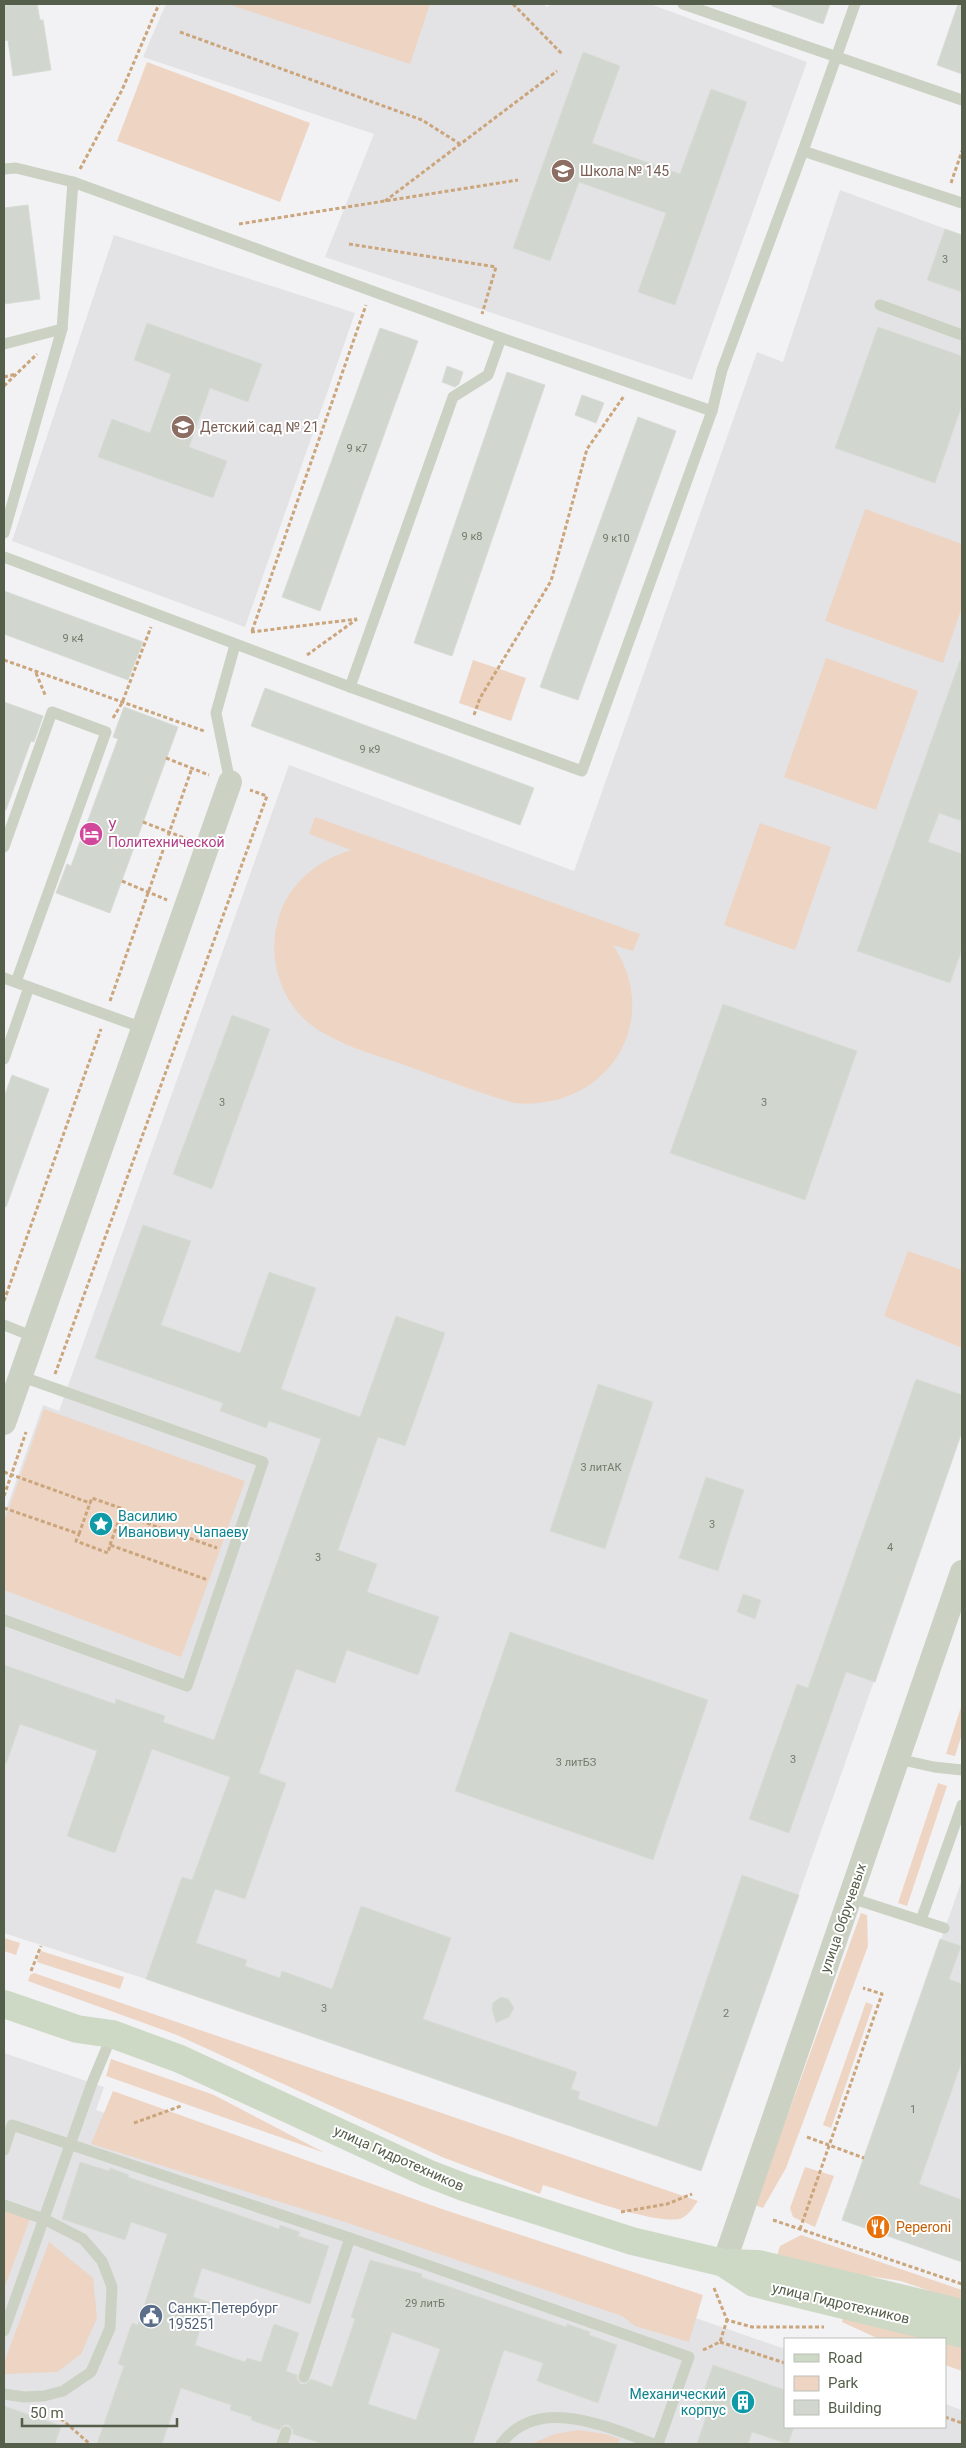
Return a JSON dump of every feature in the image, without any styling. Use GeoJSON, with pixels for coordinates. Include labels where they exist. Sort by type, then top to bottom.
{"type":"FeatureCollection","features":[{"type":"Feature","properties":{"kind":"street"},"geometry":{"type":"LineString","coordinates":[[4,1423],[230,782]]}},
{"type":"Feature","properties":{"kind":"street","name":"улица Обручевых"},"geometry":{"type":"LineString","coordinates":[[724,2263],[962,1572]]}},
{"type":"Feature","properties":{"kind":"street","name":"улица Гидротехников"},"geometry":{"type":"LineString","coordinates":[[4,1986],[83,2012],[112,2034]]}},
{"type":"Feature","properties":{"kind":"street","name":"улица Гидротехников"},"geometry":{"type":"LineString","coordinates":[[4,2004],[77,2029],[112,2034],[180,2059],[427,2173],[466,2188],[632,2241],[724,2263],[759,2264],[962,2313]]}},
{"type":"Feature","properties":{"kind":"street","name":"улица Гидротехников"},"geometry":{"type":"LineString","coordinates":[[724,2263],[754,2282],[962,2334]]}},
{"type":"Feature","properties":{"kind":"lane"},"geometry":{"type":"LineString","coordinates":[[683,4],[962,100]]}},
{"type":"Feature","properties":{"kind":"lane"},"geometry":{"type":"LineString","coordinates":[[4,557],[235,645],[582,771],[712,411],[722,370],[855,4]]}},
{"type":"Feature","properties":{"kind":"lane"},"geometry":{"type":"LineString","coordinates":[[803,151],[962,203]]}},
{"type":"Feature","properties":{"kind":"lane"},"geometry":{"type":"LineString","coordinates":[[4,169],[16,168],[73,182],[501,338],[712,411]]}},
{"type":"Feature","properties":{"kind":"lane"},"geometry":{"type":"LineString","coordinates":[[4,533],[62,329],[73,182]]}},
{"type":"Feature","properties":{"kind":"lane"},"geometry":{"type":"LineString","coordinates":[[880,306],[962,336]]}},
{"type":"Feature","properties":{"kind":"lane"},"geometry":{"type":"LineString","coordinates":[[4,344],[62,329]]}},
{"type":"Feature","properties":{"kind":"lane"},"geometry":{"type":"LineString","coordinates":[[350,687],[453,397],[488,375],[501,338]]}},
{"type":"Feature","properties":{"kind":"lane"},"geometry":{"type":"LineString","coordinates":[[230,782],[216,713],[235,645]]}},
{"type":"Feature","properties":{"kind":"lane"},"geometry":{"type":"LineString","coordinates":[[4,847],[52,712],[106,732],[16,982]]}},
{"type":"Feature","properties":{"kind":"lane"},"geometry":{"type":"LineString","coordinates":[[4,978],[143,1028]]}},
{"type":"Feature","properties":{"kind":"lane"},"geometry":{"type":"LineString","coordinates":[[4,1059],[29,988]]}},
{"type":"Feature","properties":{"kind":"lane"},"geometry":{"type":"LineString","coordinates":[[4,1325],[34,1336]]}},
{"type":"Feature","properties":{"kind":"lane"},"geometry":{"type":"LineString","coordinates":[[4,1620],[186,1686],[223,1585],[263,1462],[20,1376]]}},
{"type":"Feature","properties":{"kind":"lane"},"geometry":{"type":"LineString","coordinates":[[898,1759],[934,1767],[962,1770]]}},
{"type":"Feature","properties":{"kind":"lane"},"geometry":{"type":"LineString","coordinates":[[921,1920],[962,1804]]}},
{"type":"Feature","properties":{"kind":"lane"},"geometry":{"type":"LineString","coordinates":[[851,1898],[944,1928]]}},
{"type":"Feature","properties":{"kind":"lane"},"geometry":{"type":"LineString","coordinates":[[4,2331],[112,2034]]}},
{"type":"Feature","properties":{"kind":"lane"},"geometry":{"type":"LineString","coordinates":[[4,2150],[12,2125],[350,2238],[689,2356],[656,2444],[593,2422],[560,2417],[539,2418],[510,2431],[500,2444]]}},
{"type":"Feature","properties":{"kind":"lane"},"geometry":{"type":"LineString","coordinates":[[4,2205],[44,2219],[82,2239],[102,2261],[112,2287],[110,2328],[91,2372],[64,2391],[24,2397],[4,2394]]}},
{"type":"Feature","properties":{"kind":"lane"},"geometry":{"type":"LineString","coordinates":[[304,2377],[350,2238]]}},
{"type":"Feature","properties":{"kind":"lane"},"geometry":{"type":"LineString","coordinates":[[282,2444],[286,2432]]}},
{"type":"Feature","properties":{"kind":"path"},"geometry":{"type":"LineString","coordinates":[[73,182],[122,90],[159,4]]}},
{"type":"Feature","properties":{"kind":"path"},"geometry":{"type":"LineString","coordinates":[[512,4],[563,55]]}},
{"type":"Feature","properties":{"kind":"path"},"geometry":{"type":"LineString","coordinates":[[180,32],[422,120],[460,144]]}},
{"type":"Feature","properties":{"kind":"path"},"geometry":{"type":"LineString","coordinates":[[384,202],[557,71]]}},
{"type":"Feature","properties":{"kind":"path"},"geometry":{"type":"LineString","coordinates":[[945,197],[962,151]]}},
{"type":"Feature","properties":{"kind":"path"},"geometry":{"type":"LineString","coordinates":[[203,230],[518,180]]}},
{"type":"Feature","properties":{"kind":"path"},"geometry":{"type":"LineString","coordinates":[[349,244],[496,267],[477,329]]}},
{"type":"Feature","properties":{"kind":"path"},"geometry":{"type":"LineString","coordinates":[[235,645],[252,631],[372,291]]}},
{"type":"Feature","properties":{"kind":"path"},"geometry":{"type":"LineString","coordinates":[[4,386],[62,329]]}},
{"type":"Feature","properties":{"kind":"path"},"geometry":{"type":"LineString","coordinates":[[4,378],[19,372]]}},
{"type":"Feature","properties":{"kind":"path"},"geometry":{"type":"LineString","coordinates":[[468,730],[480,698],[551,581],[587,449],[634,384]]}},
{"type":"Feature","properties":{"kind":"path"},"geometry":{"type":"LineString","coordinates":[[292,666],[380,603]]}},
{"type":"Feature","properties":{"kind":"path"},"geometry":{"type":"LineString","coordinates":[[106,732],[122,703],[156,614]]}},
{"type":"Feature","properties":{"kind":"path"},"geometry":{"type":"LineString","coordinates":[[252,631],[357,619]]}},
{"type":"Feature","properties":{"kind":"path"},"geometry":{"type":"LineString","coordinates":[[4,660],[222,737]]}},
{"type":"Feature","properties":{"kind":"path"},"geometry":{"type":"LineString","coordinates":[[36,672],[52,712]]}},
{"type":"Feature","properties":{"kind":"path"},"geometry":{"type":"LineString","coordinates":[[50,1386],[267,796],[166,758]]}},
{"type":"Feature","properties":{"kind":"path"},"geometry":{"type":"LineString","coordinates":[[4,1301],[192,768]]}},
{"type":"Feature","properties":{"kind":"path"},"geometry":{"type":"LineString","coordinates":[[143,822],[207,847]]}},
{"type":"Feature","properties":{"kind":"path"},"geometry":{"type":"LineString","coordinates":[[122,881],[186,908]]}},
{"type":"Feature","properties":{"kind":"path"},"geometry":{"type":"LineString","coordinates":[[4,1496],[29,1422]]}},
{"type":"Feature","properties":{"kind":"path"},"geometry":{"type":"LineString","coordinates":[[4,1472],[90,1503]]}},
{"type":"Feature","properties":{"kind":"path"},"geometry":{"type":"LineString","coordinates":[[92,1498],[123,1509],[108,1552],[76,1542],[90,1503],[92,1498]]}},
{"type":"Feature","properties":{"kind":"path"},"geometry":{"type":"LineString","coordinates":[[4,1508],[78,1534]]}},
{"type":"Feature","properties":{"kind":"path"},"geometry":{"type":"LineString","coordinates":[[122,1514],[233,1554]]}},
{"type":"Feature","properties":{"kind":"path"},"geometry":{"type":"LineString","coordinates":[[110,1545],[223,1585]]}},
{"type":"Feature","properties":{"kind":"path"},"geometry":{"type":"LineString","coordinates":[[32,1971],[41,1946]]}},
{"type":"Feature","properties":{"kind":"path"},"geometry":{"type":"LineString","coordinates":[[800,2229],[882,1994],[863,1988]]}},
{"type":"Feature","properties":{"kind":"path"},"geometry":{"type":"LineString","coordinates":[[134,2123],[181,2106]]}},
{"type":"Feature","properties":{"kind":"path"},"geometry":{"type":"LineString","coordinates":[[807,2137],[864,2158]]}},
{"type":"Feature","properties":{"kind":"path"},"geometry":{"type":"LineString","coordinates":[[616,2213],[666,2204],[692,2194]]}},
{"type":"Feature","properties":{"kind":"path"},"geometry":{"type":"LineString","coordinates":[[773,2220],[962,2284]]}},
{"type":"Feature","properties":{"kind":"path"},"geometry":{"type":"LineString","coordinates":[[714,2288],[727,2320],[720,2342]]}},
{"type":"Feature","properties":{"kind":"path"},"geometry":{"type":"LineString","coordinates":[[727,2320],[752,2327],[828,2326]]}},
{"type":"Feature","properties":{"kind":"path"},"geometry":{"type":"LineString","coordinates":[[689,2356],[720,2342],[784,2363]]}},
{"type":"Feature","properties":{"kind":"path"},"geometry":{"type":"LineString","coordinates":[[46,2406],[90,2444]]}},
{"type":"Feature","properties":{"kind":"path"},"geometry":{"type":"LineString","coordinates":[[946,2417],[962,2423]]}},
{"type":"Feature","properties":{"kind":"shaded area","name":"Школа № 145"},"geometry":{"type":"Polygon","coordinates":[[[166,4],[544,4],[546,7],[554,4],[650,4],[807,62],[692,380],[325,257],[374,134],[143,57],[166,4]]]}},
{"type":"Feature","properties":{"kind":"shaded area"},"geometry":{"type":"Polygon","coordinates":[[[840,190],[962,235],[962,1432],[701,2171],[146,1979],[4,1933],[4,1515],[43,1405],[59,1411],[289,765],[574,871],[757,352],[783,362],[840,190]]]}},
{"type":"Feature","properties":{"kind":"shaded area","name":"Детский сад № 21"},"geometry":{"type":"Polygon","coordinates":[[[114,235],[355,313],[245,627],[12,541],[114,235]]]}},
{"type":"Feature","properties":{"kind":"shaded area"},"geometry":{"type":"Polygon","coordinates":[[[962,1880],[962,2262],[842,2220],[962,1880]]]}},
{"type":"Feature","properties":{"kind":"shaded area"},"geometry":{"type":"Polygon","coordinates":[[[4,2053],[104,2087],[96,2110],[784,2349],[784,2428],[946,2428],[946,2404],[962,2410],[962,2444],[4,2444],[4,2053]]]}},
{"type":"Feature","properties":{"kind":"green space"},"geometry":{"type":"Polygon","coordinates":[[[228,4],[430,4],[410,64],[228,4]]]}},
{"type":"Feature","properties":{"kind":"green space"},"geometry":{"type":"Polygon","coordinates":[[[147,62],[310,123],[280,202],[117,141],[147,62]]]}},
{"type":"Feature","properties":{"kind":"green space"},"geometry":{"type":"Polygon","coordinates":[[[865,509],[962,544],[962,607],[943,663],[825,621],[865,509]]]}},
{"type":"Feature","properties":{"kind":"green space"},"geometry":{"type":"Polygon","coordinates":[[[826,658],[918,691],[876,810],[784,777],[826,658]]]}},
{"type":"Feature","properties":{"kind":"green space"},"geometry":{"type":"Polygon","coordinates":[[[473,660],[526,678],[511,721],[459,703],[473,660]]]}},
{"type":"Feature","properties":{"kind":"green space"},"geometry":{"type":"Polygon","coordinates":[[[315,817],[640,934],[633,951],[613,945],[627,975],[632,1004],[629,1032],[617,1057],[599,1078],[575,1093],[547,1102],[514,1103],[356,1048],[325,1034],[311,1025],[289,1000],[282,985],[277,970],[275,937],[283,907],[296,885],[315,867],[351,850],[309,834],[315,817]]]}},
{"type":"Feature","properties":{"kind":"green space"},"geometry":{"type":"Polygon","coordinates":[[[760,823],[831,847],[795,950],[724,925],[760,823]]]}},
{"type":"Feature","properties":{"kind":"green space"},"geometry":{"type":"Polygon","coordinates":[[[908,1251],[962,1270],[962,1348],[884,1316],[908,1251]]]}},
{"type":"Feature","properties":{"kind":"green space"},"geometry":{"type":"Polygon","coordinates":[[[44,1409],[245,1481],[181,1657],[4,1590],[4,1522],[44,1409]]]}},
{"type":"Feature","properties":{"kind":"green space"},"geometry":{"type":"Polygon","coordinates":[[[962,1704],[962,1734],[955,1756],[946,1754],[962,1704]]]}},
{"type":"Feature","properties":{"kind":"green space"},"geometry":{"type":"Polygon","coordinates":[[[938,1783],[947,1786],[907,1906],[898,1903],[938,1783]]]}},
{"type":"Feature","properties":{"kind":"green space"},"geometry":{"type":"Polygon","coordinates":[[[861,1913],[867,1915],[868,1946],[786,2168],[763,2208],[755,2205],[861,1913]]]}},
{"type":"Feature","properties":{"kind":"green space"},"geometry":{"type":"Polygon","coordinates":[[[4,1938],[20,1943],[16,1955],[4,1951],[4,1938]]]}},
{"type":"Feature","properties":{"kind":"green space"},"geometry":{"type":"Polygon","coordinates":[[[41,1951],[124,1977],[120,1989],[37,1962],[41,1951]]]}},
{"type":"Feature","properties":{"kind":"green space"},"geometry":{"type":"Polygon","coordinates":[[[34,1973],[698,2201],[685,2217],[671,2219],[635,2214],[543,2185],[540,2194],[442,2157],[177,2035],[28,1981],[30,1975],[34,1973]]]}},
{"type":"Feature","properties":{"kind":"green space"},"geometry":{"type":"Polygon","coordinates":[[[866,2002],[873,2005],[831,2128],[823,2125],[866,2002]]]}},
{"type":"Feature","properties":{"kind":"green space"},"geometry":{"type":"Polygon","coordinates":[[[111,2059],[214,2095],[325,2153],[106,2076],[111,2059]]]}},
{"type":"Feature","properties":{"kind":"green space"},"geometry":{"type":"Polygon","coordinates":[[[113,2091],[442,2209],[703,2295],[689,2342],[635,2326],[622,2316],[342,2221],[91,2144],[113,2091]]]}},
{"type":"Feature","properties":{"kind":"green space"},"geometry":{"type":"Polygon","coordinates":[[[805,2167],[834,2176],[815,2227],[793,2217],[790,2208],[805,2167]]]}},
{"type":"Feature","properties":{"kind":"green space"},"geometry":{"type":"Polygon","coordinates":[[[4,2206],[31,2216],[4,2289],[4,2206]]]}},
{"type":"Feature","properties":{"kind":"green space"},"geometry":{"type":"Polygon","coordinates":[[[801,2235],[962,2290],[962,2302],[901,2281],[811,2267],[776,2259],[780,2246],[801,2235]]]}},
{"type":"Feature","properties":{"kind":"green space"},"geometry":{"type":"Polygon","coordinates":[[[49,2242],[93,2278],[97,2318],[81,2354],[57,2372],[4,2374],[4,2363],[49,2242]]]}},
{"type":"Feature","properties":{"kind":"green space"},"geometry":{"type":"Polygon","coordinates":[[[844,2313],[932,2338],[877,2338],[842,2322],[844,2313]]]}},
{"type":"Feature","properties":{"kind":"green space"},"geometry":{"type":"Polygon","coordinates":[[[946,2343],[962,2348],[962,2371],[946,2365],[946,2343]]]}},
{"type":"Feature","properties":{"kind":"green space"},"geometry":{"type":"Polygon","coordinates":[[[578,2430],[605,2434],[620,2439],[618,2444],[531,2444],[555,2434],[578,2430]]]}},
{"type":"Feature","properties":{"kind":"building"},"geometry":{"type":"Polygon","coordinates":[[[37,4],[40,20],[43,20],[51,70],[13,76],[8,40],[4,41],[4,6],[37,4]]]}},
{"type":"Feature","properties":{"kind":"building"},"geometry":{"type":"Polygon","coordinates":[[[772,4],[830,4],[823,24],[772,6],[772,4]]]}},
{"type":"Feature","properties":{"kind":"building"},"geometry":{"type":"Polygon","coordinates":[[[958,4],[962,4],[962,74],[937,65],[958,4]]]}},
{"type":"Feature","properties":{"kind":"building"},"geometry":{"type":"Polygon","coordinates":[[[583,52],[620,66],[592,143],[680,174],[711,89],[747,102],[675,305],[638,292],[666,213],[579,182],[550,261],[513,248],[583,52]]]}},
{"type":"Feature","properties":{"kind":"building"},"geometry":{"type":"Polygon","coordinates":[[[28,205],[40,299],[4,304],[4,208],[28,205]]]}},
{"type":"Feature","properties":{"kind":"building"},"geometry":{"type":"Polygon","coordinates":[[[945,229],[962,235],[962,292],[927,280],[945,229]]]}},
{"type":"Feature","properties":{"kind":"building"},"geometry":{"type":"Polygon","coordinates":[[[147,323],[262,364],[248,402],[210,388],[189,447],[227,461],[213,498],[98,457],[112,419],[150,433],[171,374],[134,360],[147,323]]]}},
{"type":"Feature","properties":{"kind":"building"},"geometry":{"type":"Polygon","coordinates":[[[878,327],[962,356],[962,405],[935,483],[835,448],[878,327]]]}},
{"type":"Feature","properties":{"kind":"building"},"geometry":{"type":"Polygon","coordinates":[[[380,328],[418,341],[320,611],[282,597],[380,328]]]}},
{"type":"Feature","properties":{"kind":"building"},"geometry":{"type":"Polygon","coordinates":[[[447,366],[463,372],[459,384],[455,387],[442,382],[447,366]]]}},
{"type":"Feature","properties":{"kind":"building"},"geometry":{"type":"Polygon","coordinates":[[[507,372],[545,385],[452,656],[414,643],[507,372]]]}},
{"type":"Feature","properties":{"kind":"building"},"geometry":{"type":"Polygon","coordinates":[[[582,395],[604,403],[596,423],[575,415],[582,395]]]}},
{"type":"Feature","properties":{"kind":"building"},"geometry":{"type":"Polygon","coordinates":[[[638,417],[676,431],[578,700],[540,687],[638,417]]]}},
{"type":"Feature","properties":{"kind":"building"},"geometry":{"type":"Polygon","coordinates":[[[4,591],[143,642],[128,680],[4,634],[4,591]]]}},
{"type":"Feature","properties":{"kind":"building"},"geometry":{"type":"Polygon","coordinates":[[[960,660],[962,660],[962,821],[939,813],[928,842],[962,854],[962,949],[950,983],[857,951],[960,660]]]}},
{"type":"Feature","properties":{"kind":"building"},"geometry":{"type":"Polygon","coordinates":[[[265,688],[534,788],[520,825],[251,726],[265,688]]]}},
{"type":"Feature","properties":{"kind":"building"},"geometry":{"type":"Polygon","coordinates":[[[4,702],[43,716],[34,742],[31,741],[6,810],[4,810],[4,702]]]}},
{"type":"Feature","properties":{"kind":"building"},"geometry":{"type":"Polygon","coordinates":[[[124,707],[178,727],[110,913],[56,893],[67,864],[71,866],[118,739],[113,737],[124,707]]]}},
{"type":"Feature","properties":{"kind":"building"},"geometry":{"type":"Polygon","coordinates":[[[723,1004],[857,1051],[805,1200],[670,1153],[723,1004]]]}},
{"type":"Feature","properties":{"kind":"building"},"geometry":{"type":"Polygon","coordinates":[[[232,1015],[270,1029],[212,1189],[173,1174],[232,1015]]]}},
{"type":"Feature","properties":{"kind":"building"},"geometry":{"type":"Polygon","coordinates":[[[12,1075],[49,1089],[6,1207],[4,1206],[4,1097],[12,1075]]]}},
{"type":"Feature","properties":{"kind":"building"},"geometry":{"type":"Polygon","coordinates":[[[143,1225],[191,1241],[161,1325],[240,1353],[269,1272],[316,1288],[281,1389],[360,1417],[396,1316],[445,1333],[405,1446],[378,1437],[338,1550],[377,1564],[367,1592],[439,1617],[418,1675],[347,1650],[335,1683],[296,1669],[259,1773],[286,1783],[245,1899],[215,1889],[196,1943],[247,1960],[245,1966],[280,1978],[282,1971],[332,1989],[361,1906],[451,1938],[423,2019],[577,2072],[571,2089],[580,2092],[578,2099],[657,2127],[742,1875],[799,1895],[701,2171],[146,1979],[182,1877],[192,1880],[230,1777],[152,1749],[115,1853],[67,1836],[97,1751],[20,1724],[6,1764],[4,1764],[4,1665],[115,1704],[116,1699],[165,1716],[163,1722],[214,1740],[321,1439],[269,1421],[266,1428],[220,1411],[223,1403],[95,1358],[143,1225]]]}},
{"type":"Feature","properties":{"kind":"building"},"geometry":{"type":"Polygon","coordinates":[[[916,1379],[962,1395],[962,1432],[875,1682],[846,1672],[789,1833],[749,1819],[797,1684],[808,1688],[916,1379]]]}},
{"type":"Feature","properties":{"kind":"building"},"geometry":{"type":"Polygon","coordinates":[[[598,1384],[653,1402],[605,1549],[550,1531],[598,1384]]]}},
{"type":"Feature","properties":{"kind":"building"},"geometry":{"type":"Polygon","coordinates":[[[706,1477],[744,1490],[718,1571],[679,1558],[706,1477]]]}},
{"type":"Feature","properties":{"kind":"building"},"geometry":{"type":"Polygon","coordinates":[[[743,1594],[761,1600],[755,1619],[737,1612],[743,1594]]]}},
{"type":"Feature","properties":{"kind":"building"},"geometry":{"type":"Polygon","coordinates":[[[510,1632],[708,1700],[653,1860],[455,1791],[510,1632]]]}},
{"type":"Feature","properties":{"kind":"building"},"geometry":{"type":"Polygon","coordinates":[[[940,1939],[961,1946],[949,1979],[962,1984],[962,2061],[919,2184],[962,2200],[962,2262],[842,2220],[940,1939]]]}},
{"type":"Feature","properties":{"kind":"building"},"geometry":{"type":"Polygon","coordinates":[[[501,1997],[508,1999],[514,2008],[509,2017],[496,2023],[492,2009],[493,2003],[501,1997]]]}},
{"type":"Feature","properties":{"kind":"building"},"geometry":{"type":"Polygon","coordinates":[[[80,2162],[109,2171],[110,2168],[129,2175],[128,2177],[279,2229],[280,2225],[300,2232],[298,2236],[329,2246],[310,2304],[202,2268],[193,2297],[209,2302],[195,2345],[245,2362],[247,2358],[261,2362],[274,2324],[299,2333],[286,2371],[297,2375],[297,2379],[301,2384],[306,2384],[311,2379],[332,2387],[355,2319],[351,2317],[370,2260],[422,2274],[421,2277],[566,2327],[567,2324],[590,2332],[589,2335],[617,2345],[598,2403],[537,2381],[543,2363],[504,2350],[473,2444],[323,2444],[293,2434],[293,2430],[289,2425],[284,2425],[279,2430],[251,2420],[252,2417],[230,2410],[231,2405],[181,2388],[162,2444],[97,2444],[124,2366],[118,2364],[132,2323],[138,2325],[167,2234],[131,2222],[125,2240],[62,2219],[80,2162]],[[392,2332],[368,2404],[416,2420],[440,2349],[392,2332]]]}},
{"type":"Feature","properties":{"kind":"building","name":"Механический корпус"},"geometry":{"type":"Polygon","coordinates":[[[713,2365],[784,2390],[784,2428],[794,2428],[788,2444],[752,2432],[748,2444],[697,2444],[706,2417],[696,2414],[713,2365]]]}},
{"type":"Feature","properties":{"kind":"building"},"geometry":{"type":"Polygon","coordinates":[[[4,2406],[61,2426],[55,2444],[4,2444],[4,2406]]]}},
{"type":"Feature","properties":{"kind":"place","name":"Школа № 145"},"geometry":{"type":"Point","coordinates":[563,171]}},
{"type":"Feature","properties":{"kind":"place","name":"Детский сад № 21"},"geometry":{"type":"Point","coordinates":[183,427]}},
{"type":"Feature","properties":{"kind":"place","name":"У Политехнической"},"geometry":{"type":"Point","coordinates":[91,834]}},
{"type":"Feature","properties":{"kind":"place","name":"Василию Ивановичу Чапаеву"},"geometry":{"type":"Point","coordinates":[101,1524]}},
{"type":"Feature","properties":{"kind":"place","name":"Peperoni"},"geometry":{"type":"Point","coordinates":[878,2227]}},
{"type":"Feature","properties":{"kind":"place","name":"Санкт-Петербург 195251"},"geometry":{"type":"Point","coordinates":[151,2316]}},
{"type":"Feature","properties":{"kind":"place","name":"Механический корпус"},"geometry":{"type":"Point","coordinates":[743,2402]}}]}
